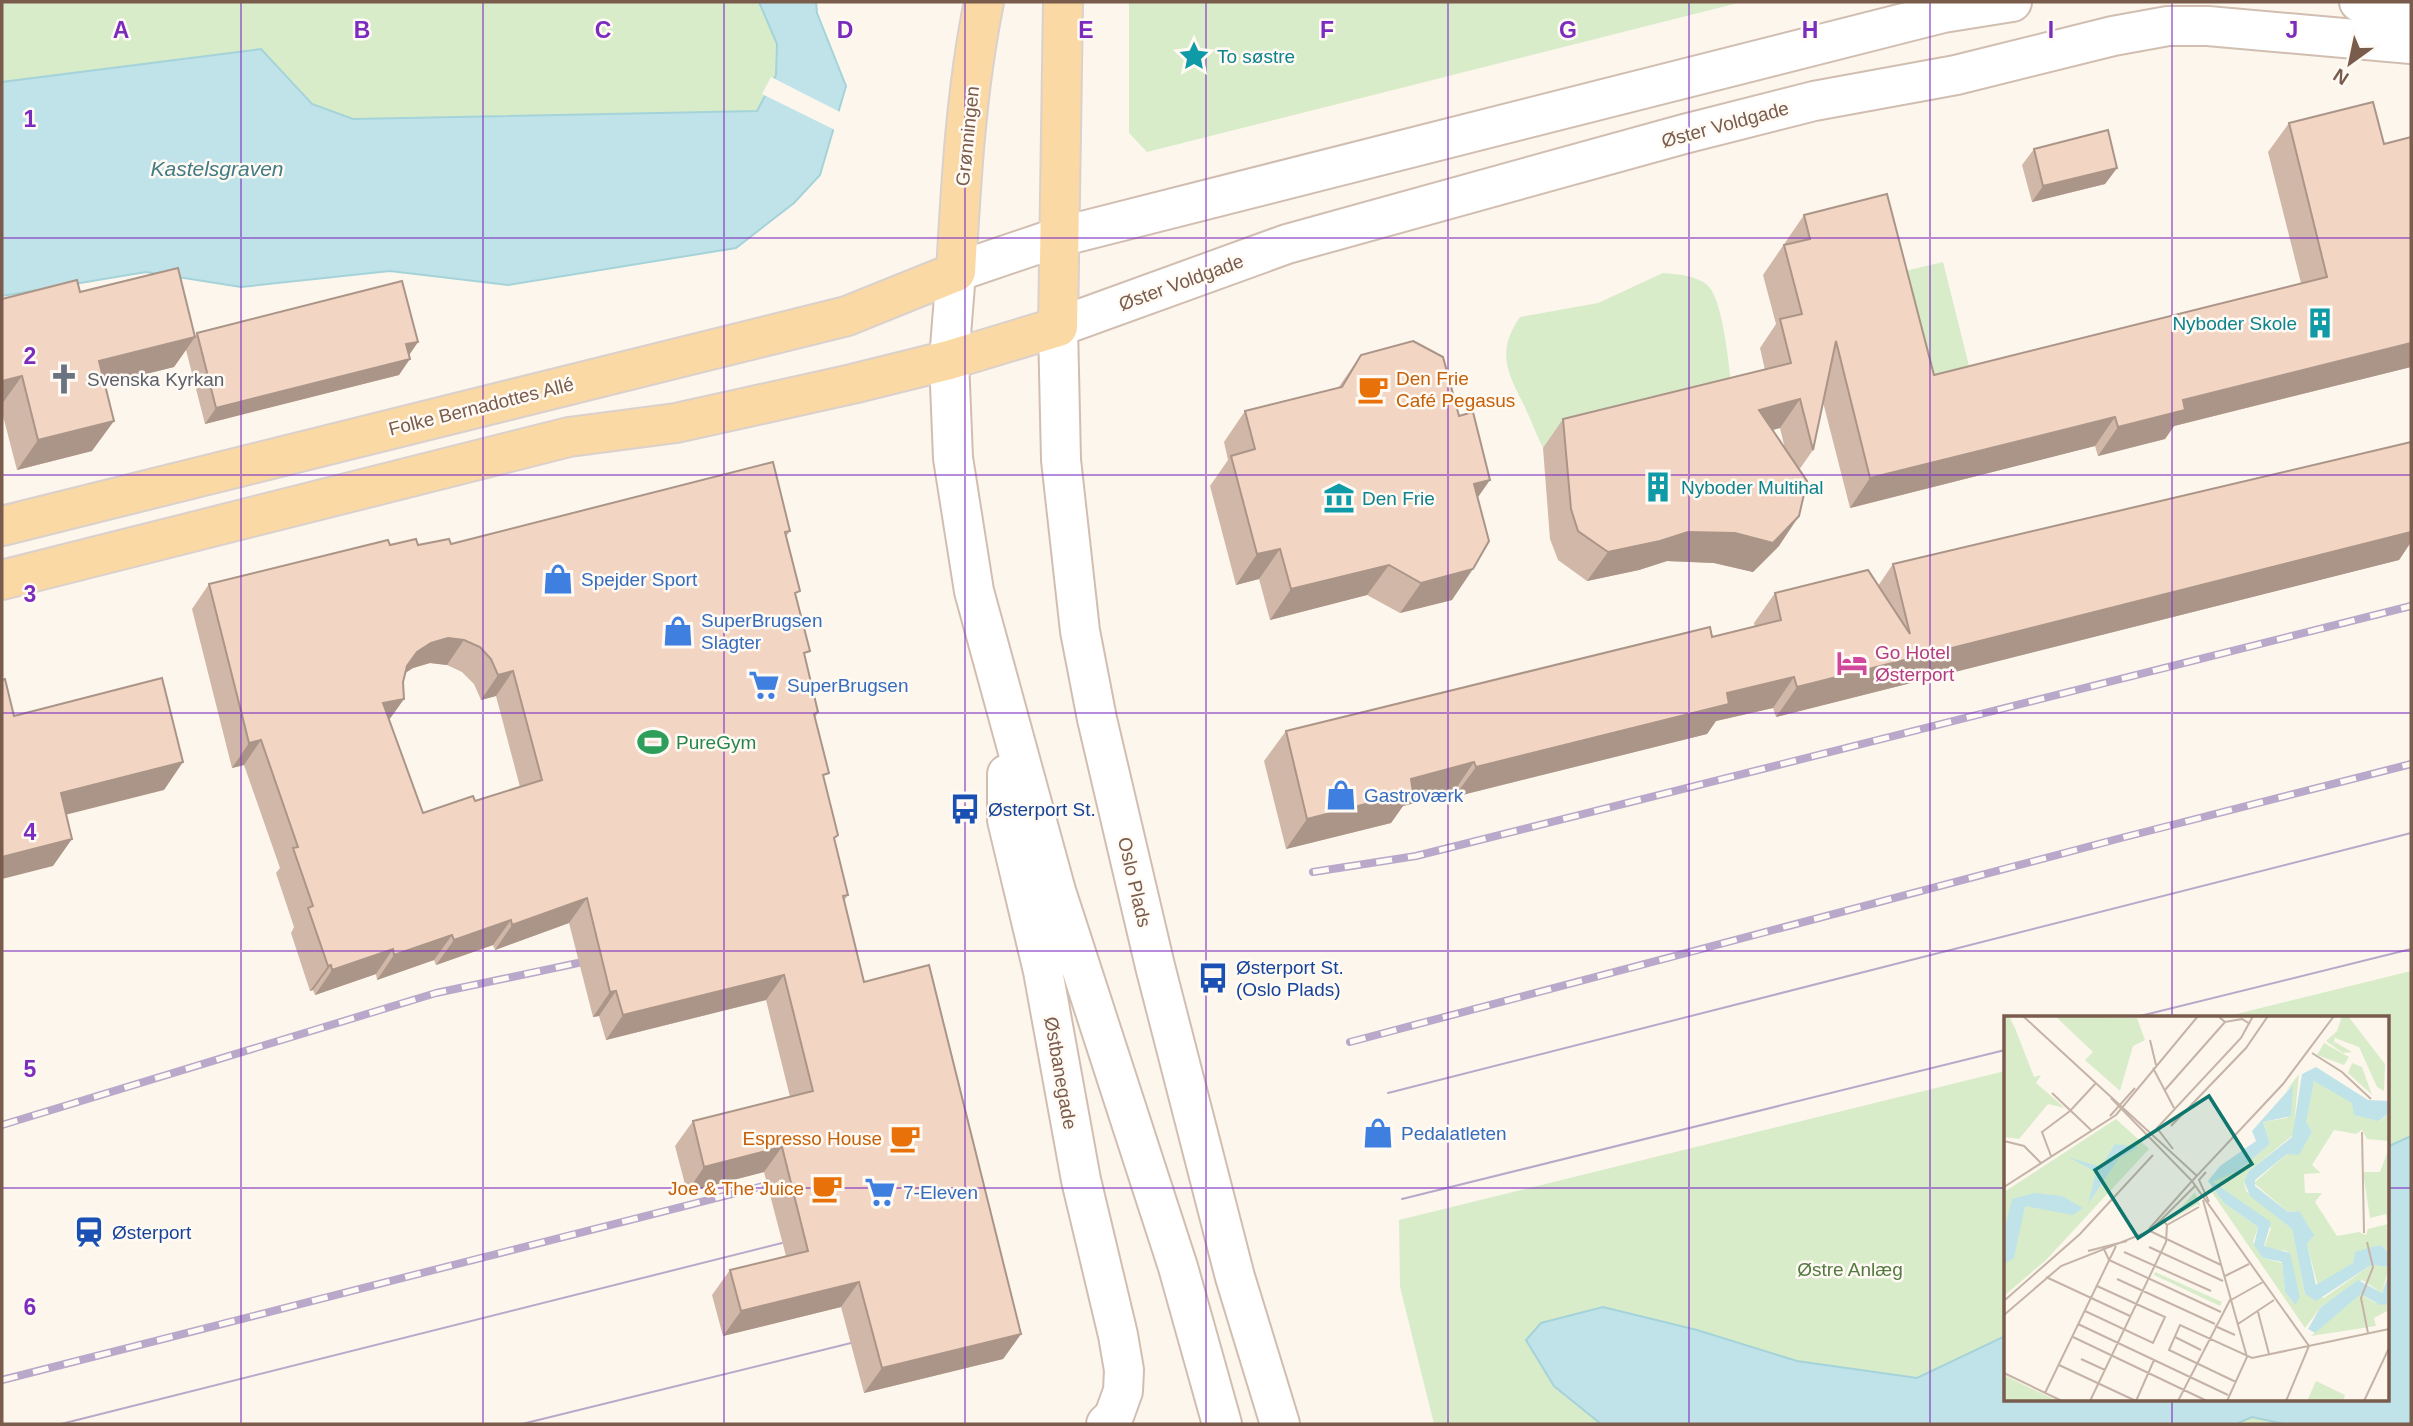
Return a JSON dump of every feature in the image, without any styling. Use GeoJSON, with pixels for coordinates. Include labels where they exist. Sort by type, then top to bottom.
{"type":"FeatureCollection","features":[{"type":"Feature","properties":{"kind":"main road","name":"Grønningen"},"geometry":{"type":"LineString","coordinates":[[956,271],[961,179],[977,34],[984,2]]}},
{"type":"Feature","properties":{"kind":"main road"},"geometry":{"type":"LineString","coordinates":[[2,580],[569,437],[676,423],[949,360],[1058,327],[1063,2]]}},
{"type":"Feature","properties":{"kind":"main road","name":"Folke Bernadottes Allé"},"geometry":{"type":"LineString","coordinates":[[2,526],[846,316],[956,271]]}},
{"type":"Feature","properties":{"kind":"street"},"geometry":{"type":"LineString","coordinates":[[1222,1424],[1178,1267],[1063,916],[974,591],[953,458],[949,360],[956,271],[1059,237],[1878,15],[1943,13],[2012,2]]}},
{"type":"Feature","properties":{"kind":"street"},"geometry":{"type":"LineString","coordinates":[[2359,2],[2411,6]]}},
{"type":"Feature","properties":{"kind":"street","name":"Øster Voldgade"},"geometry":{"type":"LineString","coordinates":[[1058,327],[1287,244],[1814,100],[1956,75],[2113,36],[2169,14],[2208,26],[2411,44]]}},
{"type":"Feature","properties":{"kind":"street"},"geometry":{"type":"LineString","coordinates":[[1878,15],[1895,85]]}},
{"type":"Feature","properties":{"kind":"street","name":"Oslo Plads"},"geometry":{"type":"LineString","coordinates":[[1058,327],[1061,460],[1080,631],[1097,719],[1152,955],[1231,1264],[1280,1424]]}},
{"type":"Feature","properties":{"kind":"street","name":"Østbanegade"},"geometry":{"type":"LineString","coordinates":[[1007,716],[1007,820],[1043,971],[1081,1180],[1124,1370],[1124,1391],[1114,1416],[1106,1424]]}},
{"type":"Feature","properties":{"kind":"green space"},"geometry":{"type":"Polygon","coordinates":[[[2,2],[759,2],[777,44],[776,75],[757,111],[353,119],[312,104],[261,49],[2,82],[2,2]]]}},
{"type":"Feature","properties":{"kind":"green space"},"geometry":{"type":"Polygon","coordinates":[[[1129,2],[1742,2],[1147,152],[1129,133],[1129,2]]]}},
{"type":"Feature","properties":{"kind":"green space"},"geometry":{"type":"Polygon","coordinates":[[[1943,262],[1970,370],[1916,383],[1888,275],[1943,262]]]}},
{"type":"Feature","properties":{"kind":"green space"},"geometry":{"type":"Polygon","coordinates":[[[1663,273],[1696,279],[1706,284],[1712,292],[1722,321],[1734,401],[1543,448],[1512,381],[1506,360],[1508,340],[1520,317],[1598,303],[1663,273]]]}},
{"type":"Feature","properties":{"kind":"green space","name":"Østre Anlæg"},"geometry":{"type":"Polygon","coordinates":[[[2411,971],[2411,1424],[1434,1424],[1400,1287],[1399,1220],[2004,1071],[2004,1402],[2388,1402],[2388,1016],[2228,1016],[2411,971]]]}},
{"type":"Feature","properties":{"kind":"water","name":"Kastelsgraven"},"geometry":{"type":"Polygon","coordinates":[[[759,2],[816,2],[817,13],[846,86],[820,175],[794,203],[736,248],[508,285],[390,271],[241,287],[146,272],[2,296],[2,82],[261,49],[312,104],[353,119],[757,111],[776,75],[777,44],[759,2]]]}},
{"type":"Feature","properties":{"kind":"water"},"geometry":{"type":"Polygon","coordinates":[[[2411,1136],[2411,1424],[2284,1424],[2252,1417],[2236,1424],[1601,1424],[1554,1386],[1526,1340],[1541,1323],[1603,1307],[1697,1330],[1797,1361],[1917,1378],[2004,1336],[2004,1402],[2388,1402],[2388,1147],[2411,1136]]]}},
{"type":"Feature","properties":{"kind":"pier"},"geometry":{"type":"Polygon","coordinates":[[[771,77],[842,113],[837,131],[762,94],[771,77]]]}},
{"type":"Feature","properties":{"kind":"building"},"geometry":{"type":"Polygon","coordinates":[[[2373,102],[2384,144],[2411,137],[2411,343],[2183,400],[2185,410],[2118,427],[2115,417],[1870,478],[1836,341],[1813,450],[1800,399],[1759,410],[1807,481],[1799,516],[1773,543],[1735,533],[1688,532],[1608,552],[1578,531],[1571,509],[1563,419],[1791,363],[1780,319],[1802,314],[1784,245],[1810,239],[1804,215],[1887,194],[1934,375],[2327,277],[2289,123],[2373,102]]]}},
{"type":"Feature","properties":{"kind":"building"},"geometry":{"type":"Polygon","coordinates":[[[2108,130],[2117,168],[2043,186],[2034,149],[2108,130]]]}},
{"type":"Feature","properties":{"kind":"building","name":"Svenska Kyrkan"},"geometry":{"type":"Polygon","coordinates":[[[178,268],[195,337],[99,361],[114,421],[38,440],[22,376],[2,381],[2,299],[77,280],[80,292],[178,268]]]}},
{"type":"Feature","properties":{"kind":"building"},"geometry":{"type":"Polygon","coordinates":[[[402,281],[418,342],[406,344],[410,359],[216,408],[197,333],[402,281]]]}},
{"type":"Feature","properties":{"kind":"building","name":"Den Frie"},"geometry":{"type":"Polygon","coordinates":[[[1413,341],[1443,357],[1459,416],[1473,412],[1490,480],[1474,484],[1489,541],[1473,569],[1421,583],[1389,565],[1291,589],[1280,549],[1257,554],[1231,456],[1255,449],[1245,411],[1342,387],[1361,355],[1413,341]]]}},
{"type":"Feature","properties":{"kind":"building","name":"Go Hotel Østerport"},"geometry":{"type":"Polygon","coordinates":[[[2411,442],[2411,532],[1797,687],[1794,677],[1727,693],[1729,704],[1476,767],[1474,762],[1411,779],[1413,792],[1307,819],[1286,731],[1710,627],[1712,637],[1781,620],[1775,593],[1868,570],[1910,634],[1893,564],[2411,442]]]}},
{"type":"Feature","properties":{"kind":"building"},"geometry":{"type":"Polygon","coordinates":[[[773,462],[790,531],[785,532],[800,591],[795,593],[810,651],[804,653],[818,712],[814,714],[829,773],[823,775],[838,835],[834,838],[848,895],[843,896],[864,982],[929,965],[1021,1334],[882,1368],[859,1282],[741,1311],[730,1270],[808,1251],[782,1147],[704,1167],[693,1121],[813,1091],[784,975],[623,1015],[616,991],[610,992],[587,898],[512,925],[511,920],[454,940],[452,935],[394,955],[393,949],[332,970],[331,965],[328,966],[308,908],[313,906],[293,848],[298,847],[261,740],[249,743],[209,584],[388,540],[390,545],[416,539],[418,545],[449,539],[451,544],[773,462]],[[448,638],[431,643],[417,652],[407,666],[403,682],[404,699],[383,703],[423,813],[473,796],[475,801],[542,780],[513,671],[498,675],[491,659],[480,647],[464,640],[448,638]]]}},
{"type":"Feature","properties":{"kind":"building"},"geometry":{"type":"Polygon","coordinates":[[[162,678],[183,762],[61,793],[72,839],[2,857],[2,680],[5,679],[14,716],[162,678]]]}},
{"type":"Feature","properties":{"kind":"tram line"},"geometry":{"type":"LineString","coordinates":[[1388,1093],[2411,833]]}},
{"type":"Feature","properties":{"kind":"tram line"},"geometry":{"type":"LineString","coordinates":[[2140,1016],[2411,949]]}},
{"type":"Feature","properties":{"kind":"tram line"},"geometry":{"type":"LineString","coordinates":[[1402,1199],[2004,1050]]}},
{"type":"Feature","properties":{"kind":"tram line"},"geometry":{"type":"LineString","coordinates":[[61,1424],[782,1243]]}},
{"type":"Feature","properties":{"kind":"tram line"},"geometry":{"type":"LineString","coordinates":[[522,1424],[851,1343]]}},
{"type":"Feature","properties":{"kind":"railway"},"geometry":{"type":"LineString","coordinates":[[1313,872],[1416,856],[2411,606]]}},
{"type":"Feature","properties":{"kind":"railway"},"geometry":{"type":"LineString","coordinates":[[1350,1042],[2411,764]]}},
{"type":"Feature","properties":{"kind":"railway"},"geometry":{"type":"LineString","coordinates":[[2,1125],[436,993],[578,963]]}},
{"type":"Feature","properties":{"kind":"railway"},"geometry":{"type":"LineString","coordinates":[[2,1380],[767,1185]]}},
{"type":"Feature","properties":{"kind":"place","name":"To søstre"},"geometry":{"type":"Point","coordinates":[1194,56]}},
{"type":"Feature","properties":{"kind":"place","name":"Nyboder Skole"},"geometry":{"type":"Point","coordinates":[2320,323]}},
{"type":"Feature","properties":{"kind":"place","name":"Svenska Kyrkan"},"geometry":{"type":"Point","coordinates":[64,379]}},
{"type":"Feature","properties":{"kind":"place","name":"Den Frie Café Pegasus"},"geometry":{"type":"Point","coordinates":[1373,389]}},
{"type":"Feature","properties":{"kind":"place","name":"Nyboder Multihal"},"geometry":{"type":"Point","coordinates":[1658,487]}},
{"type":"Feature","properties":{"kind":"place","name":"Den Frie"},"geometry":{"type":"Point","coordinates":[1339,498]}},
{"type":"Feature","properties":{"kind":"place","name":"Spejder Sport"},"geometry":{"type":"Point","coordinates":[558,579]}},
{"type":"Feature","properties":{"kind":"place","name":"SuperBrugsen Slagter"},"geometry":{"type":"Point","coordinates":[678,631]}},
{"type":"Feature","properties":{"kind":"place","name":"Go Hotel Østerport"},"geometry":{"type":"Point","coordinates":[1852,663]}},
{"type":"Feature","properties":{"kind":"place","name":"SuperBrugsen"},"geometry":{"type":"Point","coordinates":[764,685]}},
{"type":"Feature","properties":{"kind":"place","name":"PureGym"},"geometry":{"type":"Point","coordinates":[653,742]}},
{"type":"Feature","properties":{"kind":"place","name":"Gastroværk"},"geometry":{"type":"Point","coordinates":[1341,795]}},
{"type":"Feature","properties":{"kind":"place","name":"Østerport St."},"geometry":{"type":"Point","coordinates":[965,809]}},
{"type":"Feature","properties":{"kind":"place","name":"Østerport St. (Oslo Plads)"},"geometry":{"type":"Point","coordinates":[1213,978]}},
{"type":"Feature","properties":{"kind":"place","name":"Pedalatleten"},"geometry":{"type":"Point","coordinates":[1378,1133]}},
{"type":"Feature","properties":{"kind":"place","name":"Espresso House"},"geometry":{"type":"Point","coordinates":[905,1138]}},
{"type":"Feature","properties":{"kind":"place","name":"Joe & The Juice"},"geometry":{"type":"Point","coordinates":[827,1188]}},
{"type":"Feature","properties":{"kind":"place","name":"7-Eleven"},"geometry":{"type":"Point","coordinates":[880,1192]}},
{"type":"Feature","properties":{"kind":"place","name":"Østerport"},"geometry":{"type":"Point","coordinates":[89,1232]}}]}
